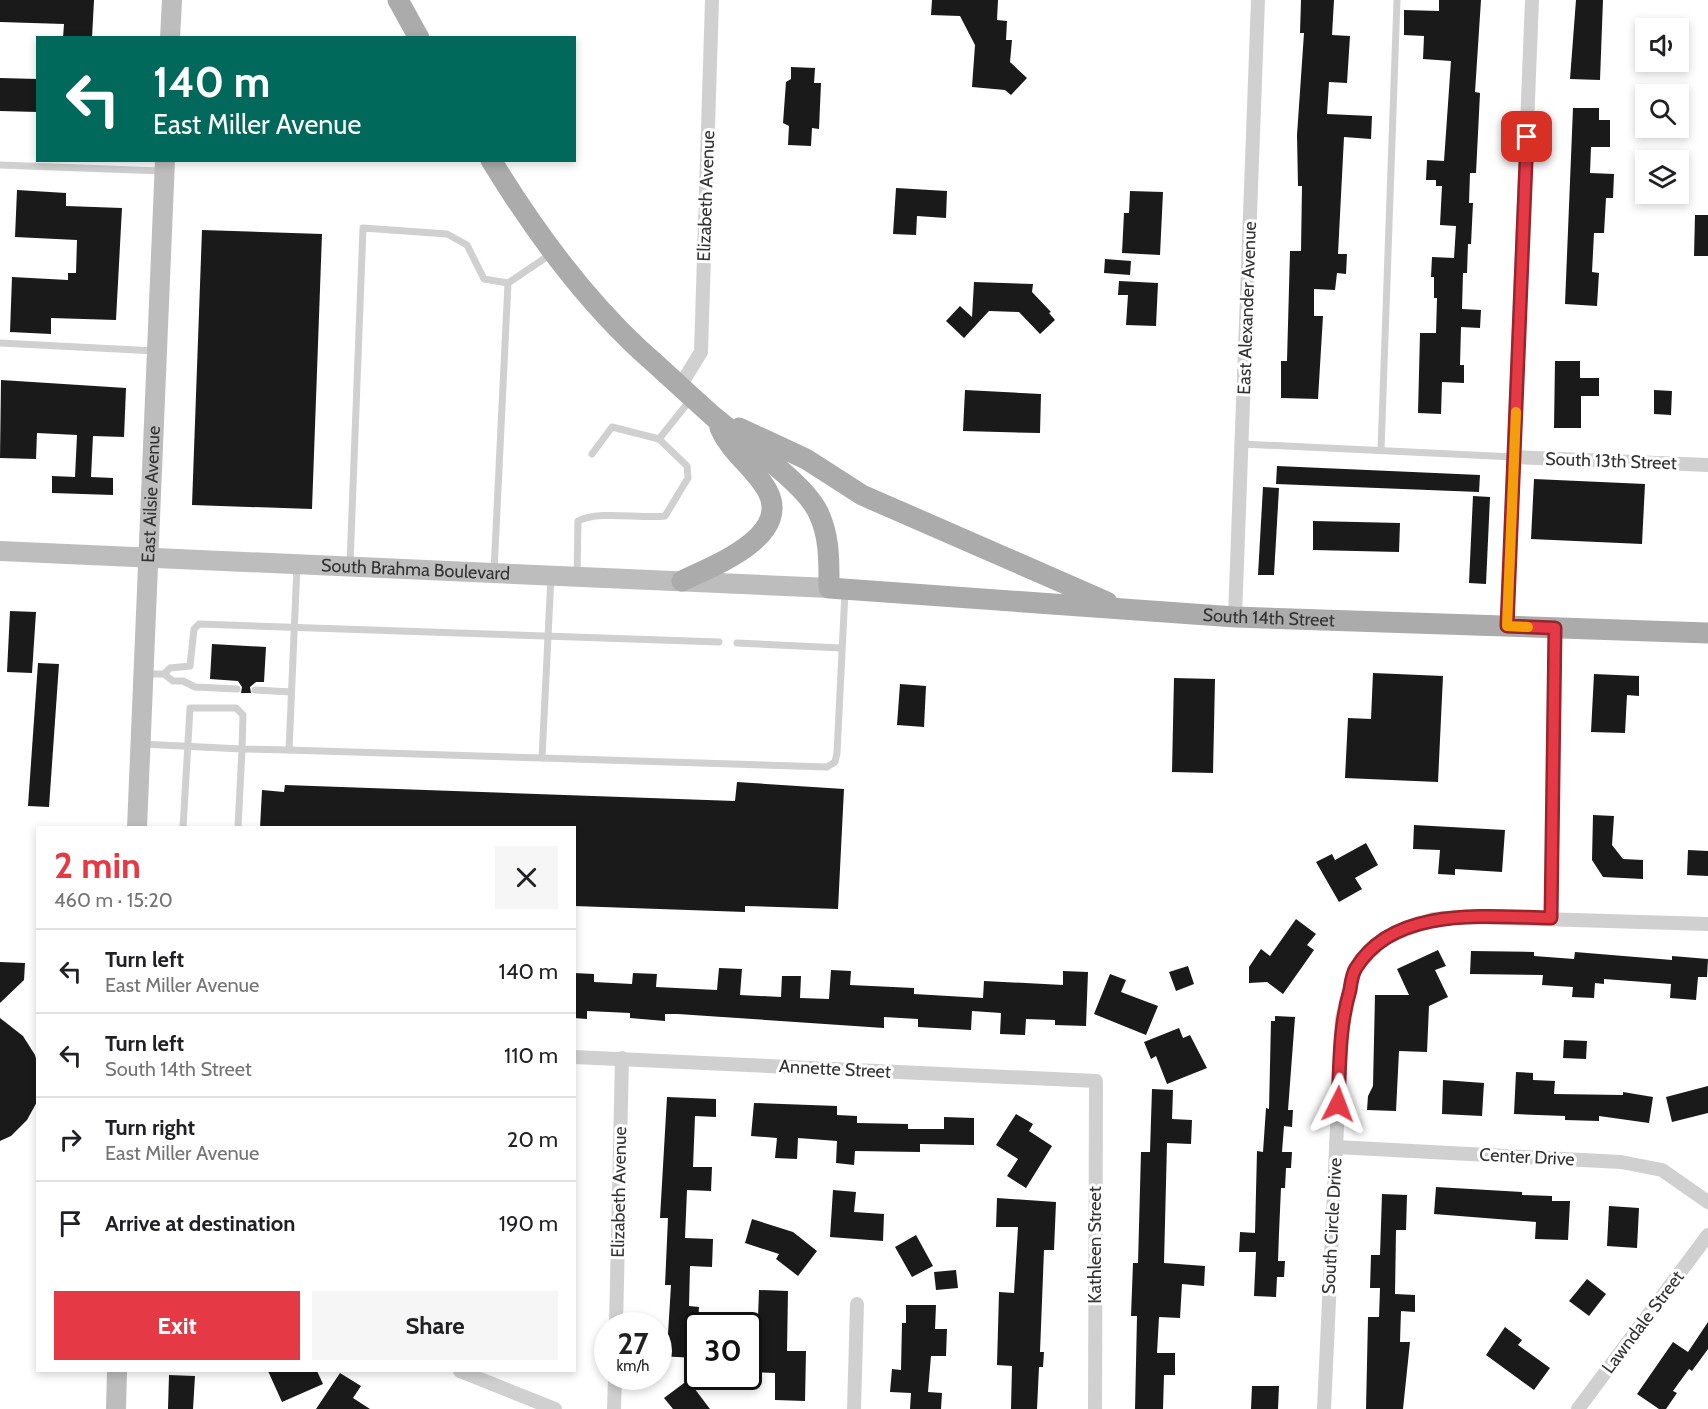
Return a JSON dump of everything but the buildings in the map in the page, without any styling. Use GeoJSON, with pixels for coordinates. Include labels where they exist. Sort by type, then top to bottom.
{"type":"FeatureCollection","features":[{"type":"Feature","properties":{"kind":"main road"},"geometry":{"type":"LineString","coordinates":[[170,36],[172,0]]}},
{"type":"Feature","properties":{"kind":"main road"},"geometry":{"type":"LineString","coordinates":[[398,0],[418,36]]}},
{"type":"Feature","properties":{"kind":"main road"},"geometry":{"type":"LineString","coordinates":[[492,162],[528,222],[637,347],[714,417],[797,485],[818,510],[828,541],[837,588]]}},
{"type":"Feature","properties":{"kind":"main road","name":"East Ailsie Avenue"},"geometry":{"type":"LineString","coordinates":[[137,826],[165,166]]}},
{"type":"Feature","properties":{"kind":"main road"},"geometry":{"type":"LineString","coordinates":[[682,581],[739,552],[758,539],[767,527],[770,510],[768,492],[728,446],[714,417]]}},
{"type":"Feature","properties":{"kind":"main road"},"geometry":{"type":"LineString","coordinates":[[714,417],[806,459],[862,495],[1123,609]]}},
{"type":"Feature","properties":{"kind":"main road","name":"South Brahma Boulevard"},"geometry":{"type":"LineString","coordinates":[[0,551],[837,588]]}},
{"type":"Feature","properties":{"kind":"main road","name":"South 14th Street"},"geometry":{"type":"LineString","coordinates":[[837,588],[1235,617],[1708,633]]}},
{"type":"Feature","properties":{"kind":"main road"},"geometry":{"type":"LineString","coordinates":[[116,1409],[117,1372]]}},
{"type":"Feature","properties":{"kind":"street","name":"Elizabeth Avenue"},"geometry":{"type":"LineString","coordinates":[[686,392],[701,352],[712,0]]}},
{"type":"Feature","properties":{"kind":"street","name":"East Alexander Avenue"},"geometry":{"type":"LineString","coordinates":[[1235,617],[1258,0]]}},
{"type":"Feature","properties":{"kind":"street"},"geometry":{"type":"LineString","coordinates":[[1507,626],[1532,0]]}},
{"type":"Feature","properties":{"kind":"street","name":"South 13th Street"},"geometry":{"type":"LineString","coordinates":[[1514,457],[1708,465]]}},
{"type":"Feature","properties":{"kind":"street"},"geometry":{"type":"LineString","coordinates":[[1551,918],[1555,628]]}},
{"type":"Feature","properties":{"kind":"street","name":"South Circle Drive"},"geometry":{"type":"LineString","coordinates":[[1324,1409],[1342,1018],[1355,968],[1384,938],[1433,919],[1551,918],[1708,924]]}},
{"type":"Feature","properties":{"kind":"street","name":"Annette Street"},"geometry":{"type":"LineString","coordinates":[[576,1057],[1096,1081]]}},
{"type":"Feature","properties":{"kind":"street","name":"Elizabeth Avenue"},"geometry":{"type":"LineString","coordinates":[[616,1312],[622,1058]]}},
{"type":"Feature","properties":{"kind":"street","name":"Kathleen Street"},"geometry":{"type":"LineString","coordinates":[[1095,1409],[1096,1081]]}},
{"type":"Feature","properties":{"kind":"street","name":"Center Drive"},"geometry":{"type":"LineString","coordinates":[[1336,1147],[1621,1162],[1662,1170],[1708,1202]]}},
{"type":"Feature","properties":{"kind":"street","name":"Lawndale Street"},"geometry":{"type":"LineString","coordinates":[[1578,1409],[1708,1234]]}},
{"type":"Feature","properties":{"kind":"street"},"geometry":{"type":"LineString","coordinates":[[854,1409],[857,1304]]}},
{"type":"Feature","properties":{"kind":"street"},"geometry":{"type":"LineString","coordinates":[[462,1372],[555,1409]]}},
{"type":"Feature","properties":{"kind":"street"},"geometry":{"type":"LineString","coordinates":[[614,1409],[615,1390]]}},
{"type":"Feature","properties":{"kind":"lane"},"geometry":{"type":"LineString","coordinates":[[1380,450],[1397,0]]}},
{"type":"Feature","properties":{"kind":"lane"},"geometry":{"type":"LineString","coordinates":[[0,165],[165,166]]}},
{"type":"Feature","properties":{"kind":"lane"},"geometry":{"type":"LineString","coordinates":[[350,566],[363,228],[447,234],[467,245],[484,279],[508,283],[553,252]]}},
{"type":"Feature","properties":{"kind":"lane"},"geometry":{"type":"LineString","coordinates":[[494,573],[508,283]]}},
{"type":"Feature","properties":{"kind":"lane"},"geometry":{"type":"LineString","coordinates":[[0,343],[157,351]]}},
{"type":"Feature","properties":{"kind":"lane"},"geometry":{"type":"LineString","coordinates":[[659,439],[686,392]]}},
{"type":"Feature","properties":{"kind":"lane"},"geometry":{"type":"LineString","coordinates":[[577,576],[578,521],[587,516],[648,518],[665,516],[688,478],[687,466],[659,439],[612,427],[592,454]]}},
{"type":"Feature","properties":{"kind":"lane"},"geometry":{"type":"LineString","coordinates":[[1242,444],[1514,457]]}},
{"type":"Feature","properties":{"kind":"lane"},"geometry":{"type":"LineString","coordinates":[[289,750],[297,564]]}},
{"type":"Feature","properties":{"kind":"lane"},"geometry":{"type":"LineString","coordinates":[[542,758],[550,576]]}},
{"type":"Feature","properties":{"kind":"lane"},"geometry":{"type":"LineString","coordinates":[[141,744],[828,767],[835,762],[837,753],[841,648],[837,588]]}},
{"type":"Feature","properties":{"kind":"lane"},"geometry":{"type":"LineString","coordinates":[[165,674],[170,668],[190,666],[194,629],[199,624],[719,642]]}},
{"type":"Feature","properties":{"kind":"lane"},"geometry":{"type":"LineString","coordinates":[[737,643],[841,648]]}},
{"type":"Feature","properties":{"kind":"lane"},"geometry":{"type":"LineString","coordinates":[[143,674],[165,674],[173,681],[183,681],[195,687],[237,689]]}},
{"type":"Feature","properties":{"kind":"lane"},"geometry":{"type":"LineString","coordinates":[[255,690],[291,692]]}},
{"type":"Feature","properties":{"kind":"lane"},"geometry":{"type":"LineString","coordinates":[[183,826],[190,708],[206,706],[241,710],[242,748],[238,826]]}},
{"type":"Feature","properties":{"kind":"slow traffic"},"geometry":{"type":"LineString","coordinates":[[1516,412],[1507,626],[1528,627]]}},
{"type":"Feature","properties":{"kind":"route"},"geometry":{"type":"LineString","coordinates":[[1338,1104],[1342,1018],[1355,968],[1384,938],[1433,919],[1551,918],[1555,628],[1507,626],[1527,137]]}}]}
